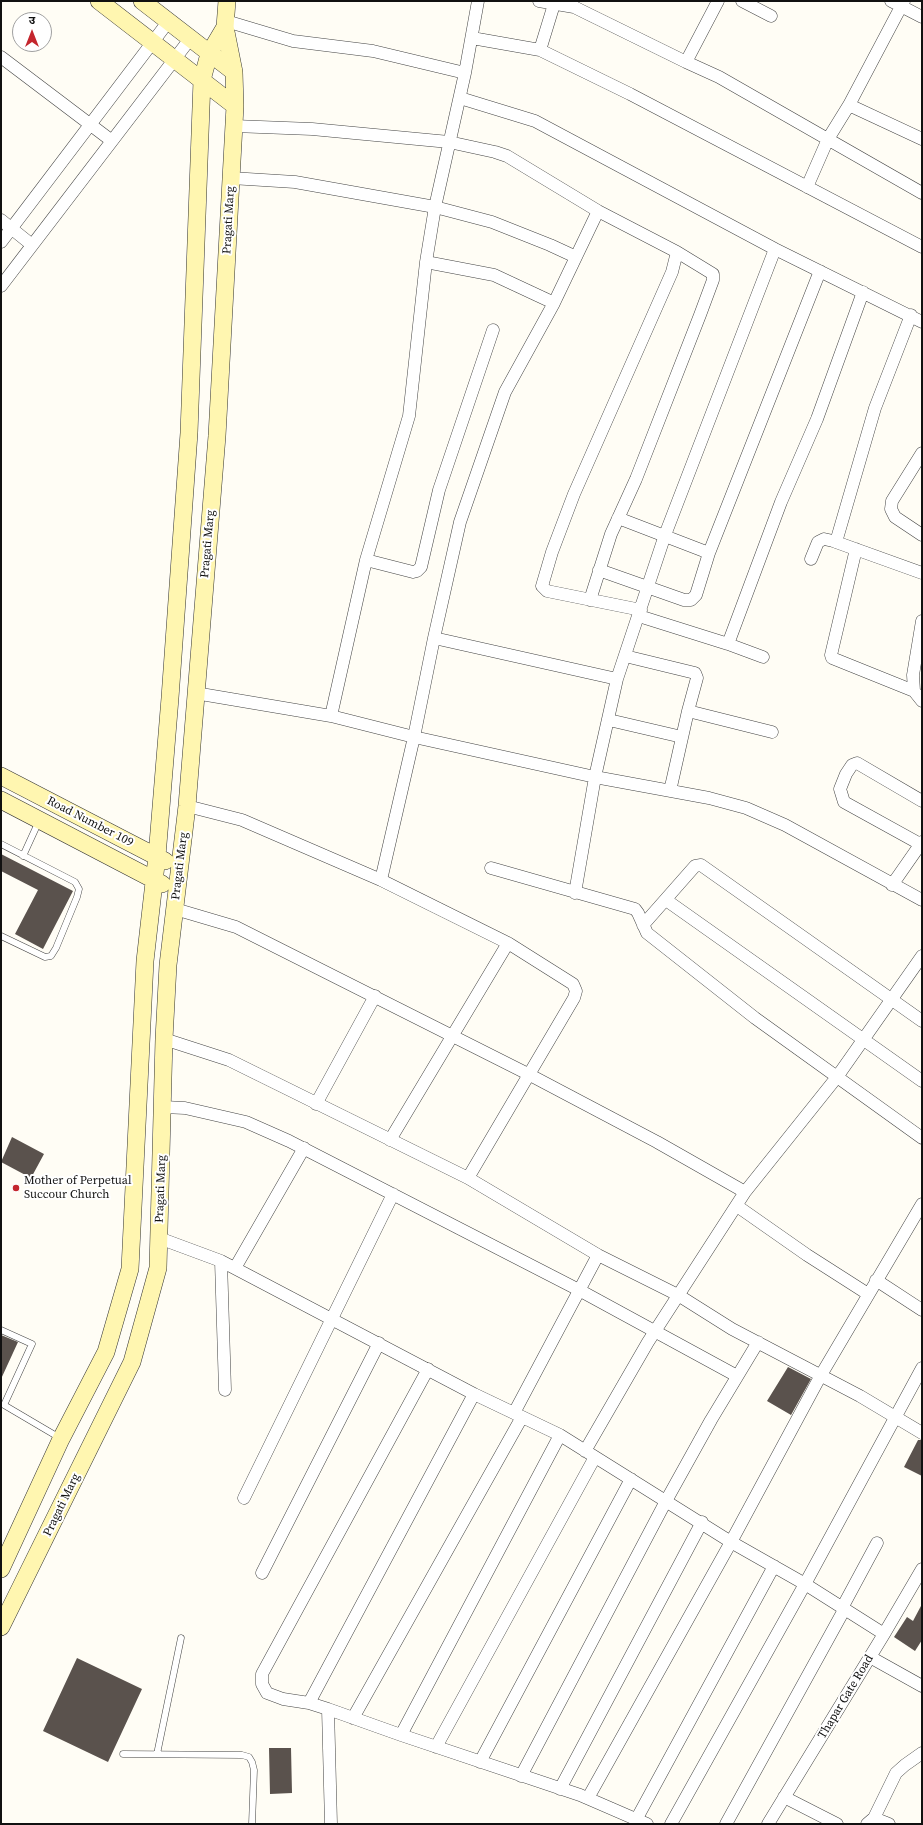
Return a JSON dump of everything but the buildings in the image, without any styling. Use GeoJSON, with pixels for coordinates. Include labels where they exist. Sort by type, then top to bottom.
{"type":"FeatureCollection","features":[{"type":"Feature","properties":{"kind":"main road"},"geometry":{"type":"LineString","coordinates":[[99,1],[235,106]]}},
{"type":"Feature","properties":{"kind":"main road"},"geometry":{"type":"LineString","coordinates":[[142,1],[234,72]]}},
{"type":"Feature","properties":{"kind":"main road"},"geometry":{"type":"LineString","coordinates":[[226,24],[227,1]]}},
{"type":"Feature","properties":{"kind":"main road","name":"Pragati Marg"},"geometry":{"type":"LineString","coordinates":[[1,1569],[61,1439],[106,1352],[130,1270],[145,961],[157,856],[188,433],[202,80],[209,54],[226,24]]}},
{"type":"Feature","properties":{"kind":"main road","name":"Pragati Marg"},"geometry":{"type":"LineString","coordinates":[[1,1628],[132,1362],[158,1268],[164,1039],[168,965],[187,806],[217,436],[234,126],[234,72],[226,24]]}},
{"type":"Feature","properties":{"kind":"main road","name":"Road Number 109"},"geometry":{"type":"LineString","coordinates":[[1,776],[180,868]]}},
{"type":"Feature","properties":{"kind":"main road","name":"Road Number 109"},"geometry":{"type":"LineString","coordinates":[[1,800],[177,891]]}},
{"type":"Feature","properties":{"kind":"street"},"geometry":{"type":"LineString","coordinates":[[331,716],[366,560],[408,416],[426,262],[435,207],[460,98],[478,1]]}},
{"type":"Feature","properties":{"kind":"street"},"geometry":{"type":"LineString","coordinates":[[539,1],[574,7],[719,77],[922,193]]}},
{"type":"Feature","properties":{"kind":"street"},"geometry":{"type":"LineString","coordinates":[[686,62],[718,1]]}},
{"type":"Feature","properties":{"kind":"street"},"geometry":{"type":"LineString","coordinates":[[742,1],[771,16]]}},
{"type":"Feature","properties":{"kind":"street"},"geometry":{"type":"LineString","coordinates":[[540,50],[554,3]]}},
{"type":"Feature","properties":{"kind":"street"},"geometry":{"type":"LineString","coordinates":[[807,187],[828,139],[849,106],[899,3],[922,17]]}},
{"type":"Feature","properties":{"kind":"street"},"geometry":{"type":"LineString","coordinates":[[1,242],[168,22]]}},
{"type":"Feature","properties":{"kind":"street"},"geometry":{"type":"LineString","coordinates":[[226,24],[293,41],[373,51],[465,73]]}},
{"type":"Feature","properties":{"kind":"street"},"geometry":{"type":"LineString","coordinates":[[472,38],[540,50],[630,94],[922,247]]}},
{"type":"Feature","properties":{"kind":"street"},"geometry":{"type":"LineString","coordinates":[[1,286],[190,39]]}},
{"type":"Feature","properties":{"kind":"street"},"geometry":{"type":"LineString","coordinates":[[1,57],[112,141]]}},
{"type":"Feature","properties":{"kind":"street"},"geometry":{"type":"LineString","coordinates":[[460,98],[535,121],[774,249],[911,315],[922,322]]}},
{"type":"Feature","properties":{"kind":"street"},"geometry":{"type":"LineString","coordinates":[[849,106],[922,139]]}},
{"type":"Feature","properties":{"kind":"street"},"geometry":{"type":"LineString","coordinates":[[234,126],[312,129],[449,142],[507,156],[598,211],[677,252],[713,274],[713,280],[636,479],[611,534],[590,600]]}},
{"type":"Feature","properties":{"kind":"street"},"geometry":{"type":"LineString","coordinates":[[231,178],[295,182],[435,207],[492,222],[550,245],[576,258]]}},
{"type":"Feature","properties":{"kind":"street"},"geometry":{"type":"LineString","coordinates":[[381,880],[414,737],[460,522],[505,392],[554,303],[598,211]]}},
{"type":"Feature","properties":{"kind":"street"},"geometry":{"type":"LineString","coordinates":[[1,220],[32,245]]}},
{"type":"Feature","properties":{"kind":"street"},"geometry":{"type":"LineString","coordinates":[[575,893],[595,777],[617,679],[649,587],[664,535],[774,249]]}},
{"type":"Feature","properties":{"kind":"street"},"geometry":{"type":"LineString","coordinates":[[677,252],[672,272],[574,494],[552,552],[542,583],[543,589],[640,613],[763,657]]}},
{"type":"Feature","properties":{"kind":"street"},"geometry":{"type":"LineString","coordinates":[[426,262],[494,276],[554,303]]}},
{"type":"Feature","properties":{"kind":"street"},"geometry":{"type":"LineString","coordinates":[[600,570],[684,600],[691,600],[696,595],[710,553],[820,271]]}},
{"type":"Feature","properties":{"kind":"street"},"geometry":{"type":"LineString","coordinates":[[728,644],[781,502],[817,419],[863,292]]}},
{"type":"Feature","properties":{"kind":"street"},"geometry":{"type":"LineString","coordinates":[[836,542],[875,408],[911,315]]}},
{"type":"Feature","properties":{"kind":"street"},"geometry":{"type":"LineString","coordinates":[[366,560],[413,572],[417,571],[421,567],[439,490],[493,330]]}},
{"type":"Feature","properties":{"kind":"street"},"geometry":{"type":"LineString","coordinates":[[922,453],[892,501],[891,509],[895,518],[922,535]]}},
{"type":"Feature","properties":{"kind":"street"},"geometry":{"type":"LineString","coordinates":[[618,518],[710,553]]}},
{"type":"Feature","properties":{"kind":"street"},"geometry":{"type":"LineString","coordinates":[[810,559],[818,542],[824,540],[836,542],[922,573]]}},
{"type":"Feature","properties":{"kind":"street"},"geometry":{"type":"LineString","coordinates":[[856,549],[831,654],[832,658],[918,696]]}},
{"type":"Feature","properties":{"kind":"street"},"geometry":{"type":"LineString","coordinates":[[918,696],[913,674],[922,621]]}},
{"type":"Feature","properties":{"kind":"street"},"geometry":{"type":"LineString","coordinates":[[434,638],[617,679]]}},
{"type":"Feature","properties":{"kind":"street"},"geometry":{"type":"LineString","coordinates":[[625,656],[695,673],[696,678],[670,791]]}},
{"type":"Feature","properties":{"kind":"street"},"geometry":{"type":"LineString","coordinates":[[195,693],[331,716],[414,737],[595,777],[709,798],[746,808],[785,825],[892,885],[922,900]]}},
{"type":"Feature","properties":{"kind":"street"},"geometry":{"type":"LineString","coordinates":[[688,710],[772,732]]}},
{"type":"Feature","properties":{"kind":"street"},"geometry":{"type":"LineString","coordinates":[[609,720],[682,737]]}},
{"type":"Feature","properties":{"kind":"street"},"geometry":{"type":"LineString","coordinates":[[892,885],[922,843],[844,802],[840,789],[846,774],[852,765],[857,763],[922,801]]}},
{"type":"Feature","properties":{"kind":"street"},"geometry":{"type":"LineString","coordinates":[[187,806],[242,820],[381,880],[508,943],[573,984],[576,991],[530,1075],[468,1178]]}},
{"type":"Feature","properties":{"kind":"street"},"geometry":{"type":"LineString","coordinates":[[643,925],[695,866],[700,865],[922,1021]]}},
{"type":"Feature","properties":{"kind":"street"},"geometry":{"type":"LineString","coordinates":[[492,868],[575,893],[629,907],[638,913],[647,933],[755,1018],[922,1138]]}},
{"type":"Feature","properties":{"kind":"street"},"geometry":{"type":"LineString","coordinates":[[666,900],[865,1039],[922,1081]]}},
{"type":"Feature","properties":{"kind":"street"},"geometry":{"type":"LineString","coordinates":[[175,909],[236,927],[530,1075],[657,1142],[746,1192]]}},
{"type":"Feature","properties":{"kind":"street"},"geometry":{"type":"LineString","coordinates":[[390,1140],[508,943]]}},
{"type":"Feature","properties":{"kind":"street"},"geometry":{"type":"LineString","coordinates":[[436,1747],[655,1331],[746,1192],[837,1077],[922,956]]}},
{"type":"Feature","properties":{"kind":"street"},"geometry":{"type":"LineString","coordinates":[[316,1104],[375,996]]}},
{"type":"Feature","properties":{"kind":"street"},"geometry":{"type":"LineString","coordinates":[[164,1039],[229,1060],[468,1178],[598,1255],[678,1295],[732,1329],[821,1375],[895,1416],[922,1433]]}},
{"type":"Feature","properties":{"kind":"street"},"geometry":{"type":"LineString","coordinates":[[163,1107],[185,1108],[246,1122],[304,1148],[579,1290],[737,1376]]}},
{"type":"Feature","properties":{"kind":"street"},"geometry":{"type":"LineString","coordinates":[[235,1268],[304,1148]]}},
{"type":"Feature","properties":{"kind":"street"},"geometry":{"type":"LineString","coordinates":[[244,1498],[393,1194]]}},
{"type":"Feature","properties":{"kind":"street"},"geometry":{"type":"LineString","coordinates":[[588,1798],[731,1542],[821,1375],[922,1204]]}},
{"type":"Feature","properties":{"kind":"street"},"geometry":{"type":"LineString","coordinates":[[737,1206],[807,1255],[868,1294]]}},
{"type":"Feature","properties":{"kind":"street"},"geometry":{"type":"LineString","coordinates":[[159,1238],[221,1261],[428,1368],[474,1394],[560,1435],[702,1522],[731,1542],[805,1584],[884,1634]]}},
{"type":"Feature","properties":{"kind":"street"},"geometry":{"type":"LineString","coordinates":[[353,1718],[518,1415],[579,1290],[598,1255]]}},
{"type":"Feature","properties":{"kind":"street"},"geometry":{"type":"LineString","coordinates":[[221,1261],[224,1390]]}},
{"type":"Feature","properties":{"kind":"street"},"geometry":{"type":"LineString","coordinates":[[876,1280],[922,1310]]}},
{"type":"Feature","properties":{"kind":"street"},"geometry":{"type":"LineString","coordinates":[[522,1776],[666,1500],[758,1342]]}},
{"type":"Feature","properties":{"kind":"street"},"geometry":{"type":"LineString","coordinates":[[262,1573],[379,1343]]}},
{"type":"Feature","properties":{"kind":"street"},"geometry":{"type":"LineString","coordinates":[[428,1368],[262,1674],[262,1684],[268,1693],[283,1699],[309,1703],[328,1709],[588,1798],[641,1822],[774,1566]]}},
{"type":"Feature","properties":{"kind":"street"},"geometry":{"type":"LineString","coordinates":[[671,1824],[805,1584],[922,1368]]}},
{"type":"Feature","properties":{"kind":"street"},"geometry":{"type":"LineString","coordinates":[[309,1703],[474,1394]]}},
{"type":"Feature","properties":{"kind":"street"},"geometry":{"type":"LineString","coordinates":[[401,1735],[560,1435]]}},
{"type":"Feature","properties":{"kind":"street"},"geometry":{"type":"LineString","coordinates":[[480,1762],[632,1479]]}},
{"type":"Feature","properties":{"kind":"street"},"geometry":{"type":"LineString","coordinates":[[560,1789],[702,1522]]}},
{"type":"Feature","properties":{"kind":"street"},"geometry":{"type":"LineString","coordinates":[[726,1824],[843,1609],[877,1543]]}},
{"type":"Feature","properties":{"kind":"street","name":"Thapar Gate Road"},"geometry":{"type":"LineString","coordinates":[[768,1824],[922,1569]]}},
{"type":"Feature","properties":{"kind":"street"},"geometry":{"type":"LineString","coordinates":[[870,1657],[922,1686]]}},
{"type":"Feature","properties":{"kind":"street"},"geometry":{"type":"LineString","coordinates":[[328,1709],[331,1824]]}},
{"type":"Feature","properties":{"kind":"street"},"geometry":{"type":"LineString","coordinates":[[889,1824],[871,1821],[896,1773],[905,1764],[922,1753]]}},
{"type":"Feature","properties":{"kind":"street"},"geometry":{"type":"LineString","coordinates":[[784,1797],[837,1824]]}},
{"type":"Feature","properties":{"kind":"lane"},"geometry":{"type":"LineString","coordinates":[[23,856],[40,820]]}},
{"type":"Feature","properties":{"kind":"lane"},"geometry":{"type":"LineString","coordinates":[[1,844],[75,882],[79,889],[56,948],[51,956],[46,957],[1,936]]}},
{"type":"Feature","properties":{"kind":"lane"},"geometry":{"type":"LineString","coordinates":[[1,1330],[32,1344],[3,1404],[61,1439]]}},
{"type":"Feature","properties":{"kind":"lane"},"geometry":{"type":"LineString","coordinates":[[158,1754],[181,1638]]}},
{"type":"Feature","properties":{"kind":"lane"},"geometry":{"type":"LineString","coordinates":[[123,1754],[242,1755],[249,1758],[252,1762],[254,1770],[252,1824]]}},
{"type":"Feature","properties":{"kind":"place","name":"Mother of Perpetual Succour Church"},"geometry":{"type":"Point","coordinates":[16,1188]}}]}
